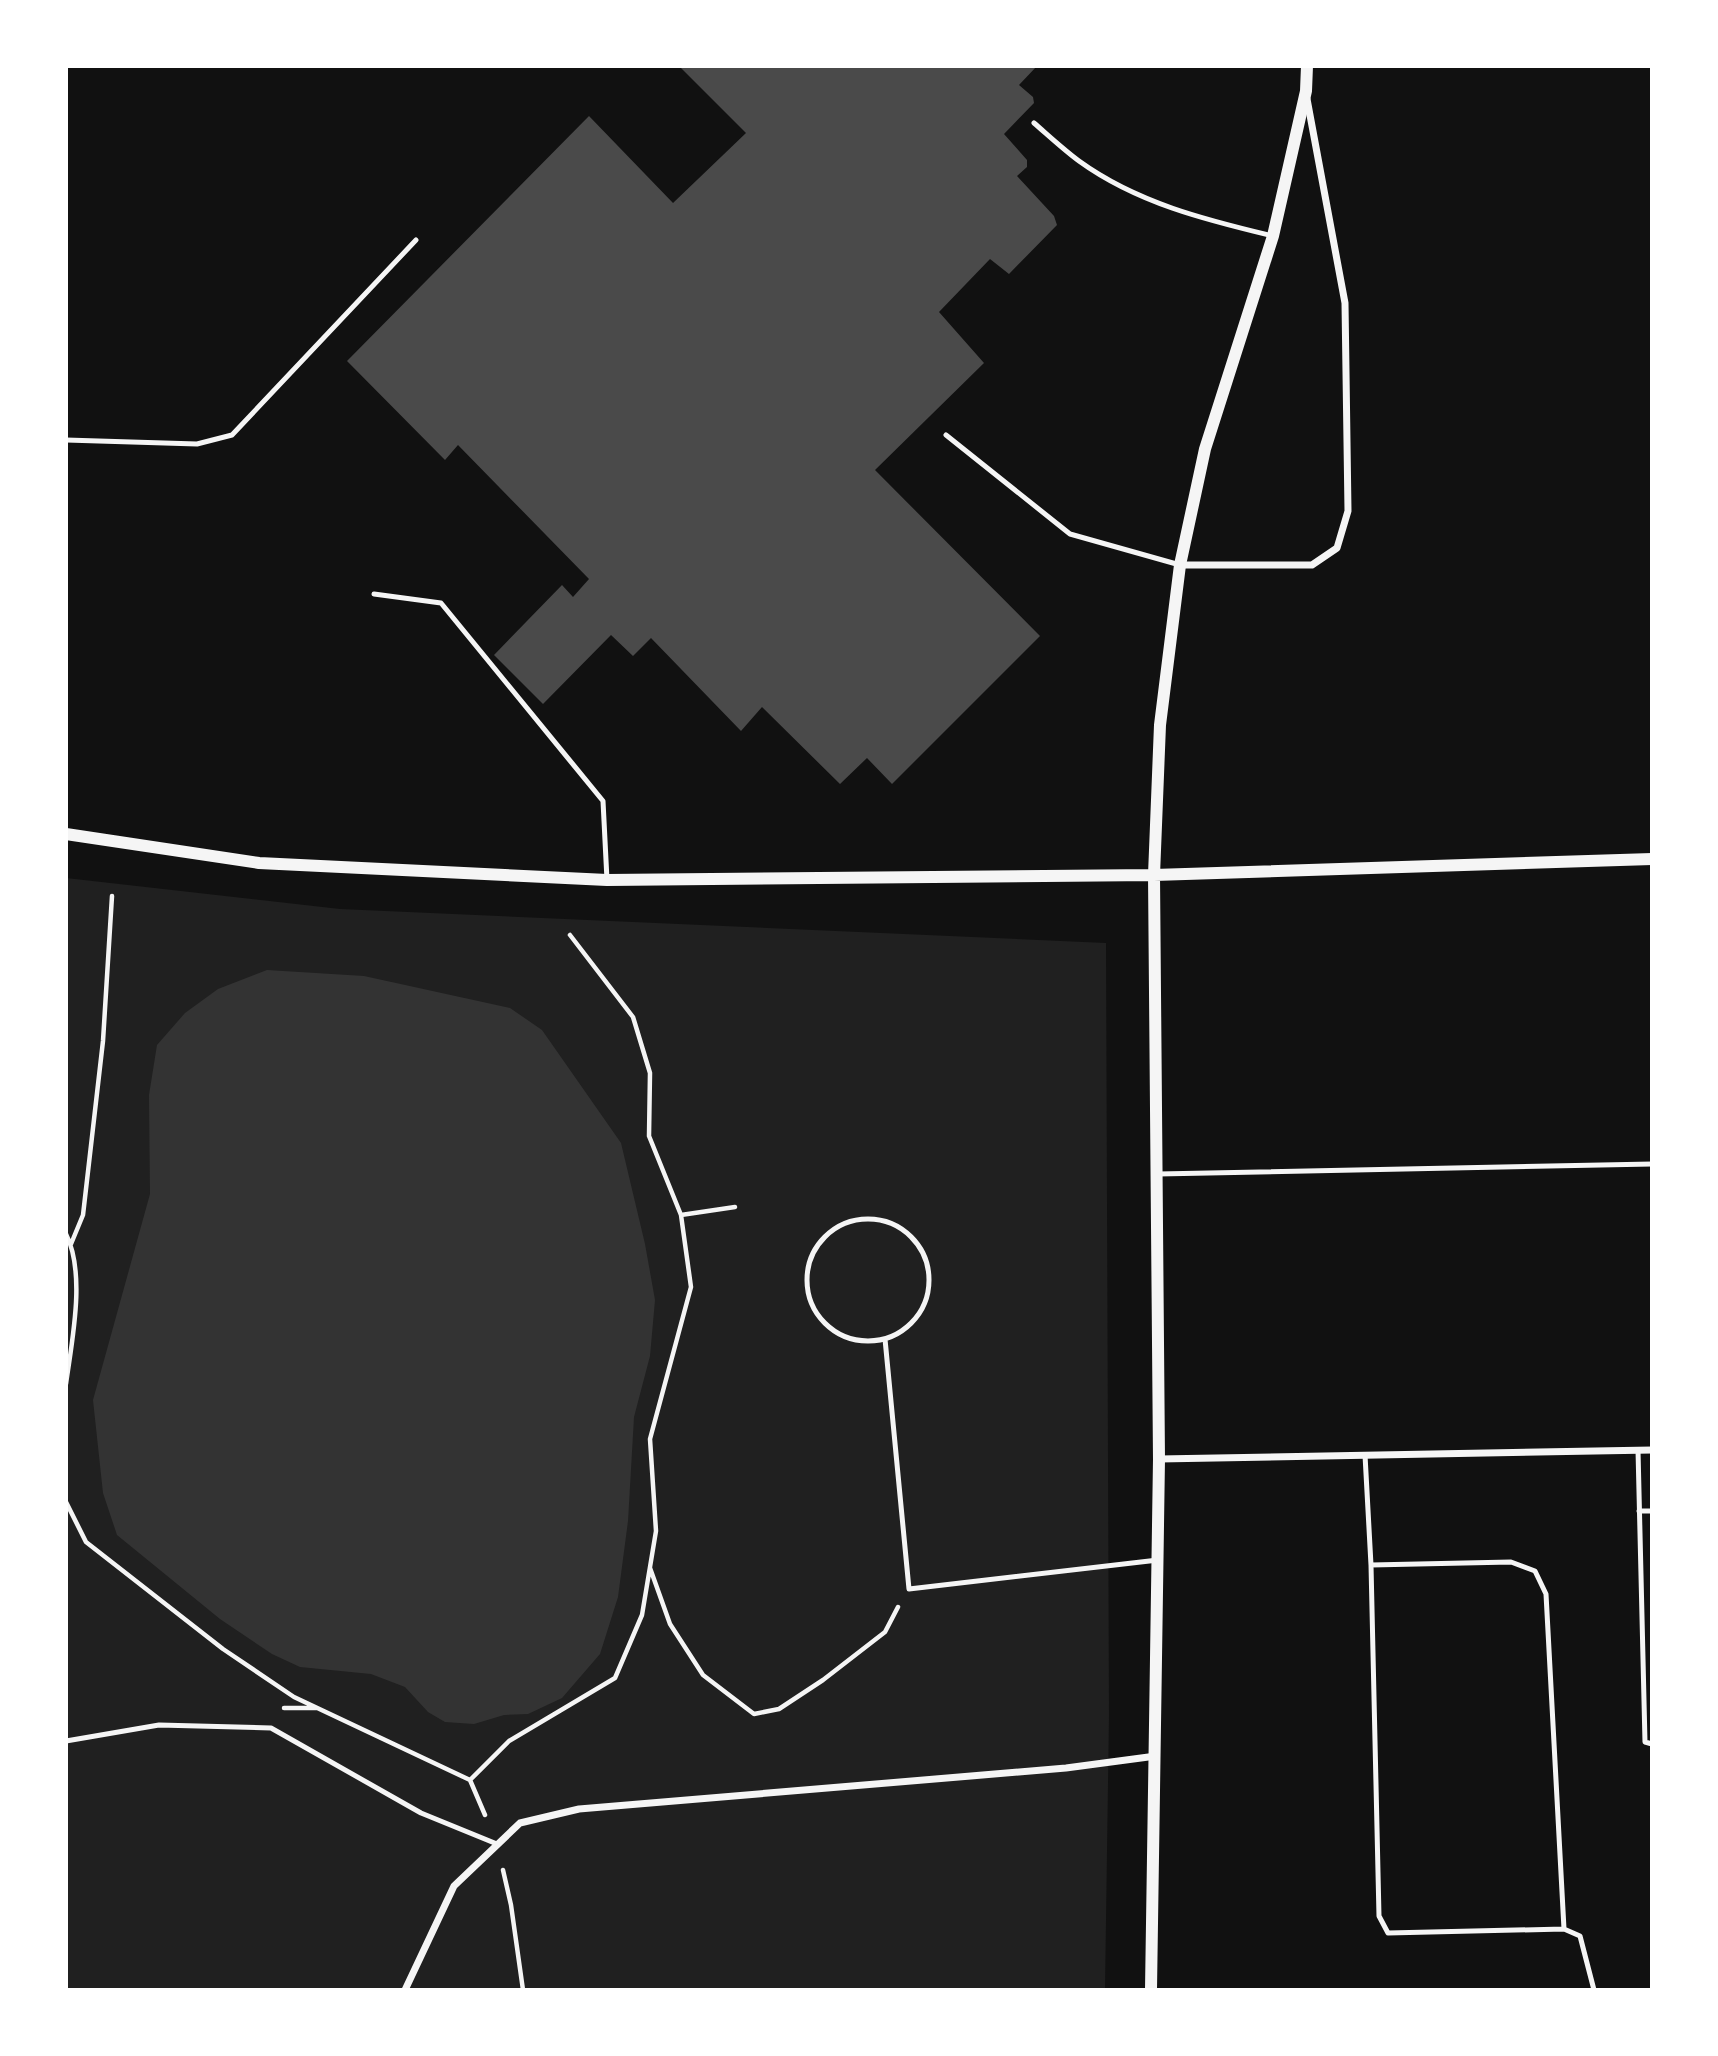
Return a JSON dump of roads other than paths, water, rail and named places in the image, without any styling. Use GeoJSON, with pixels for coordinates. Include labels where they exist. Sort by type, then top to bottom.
{"type":"FeatureCollection","features":[{"type":"Feature","properties":{"kind":"street"},"geometry":{"type":"LineString","coordinates":[[1151,1990],[1157,1756],[1159,1459],[1154,875],[1160,725],[1180,565],[1205,449],[1273,236],[1306,91],[1307,66]]}},
{"type":"Feature","properties":{"kind":"street"},"geometry":{"type":"LineString","coordinates":[[1180,565],[1312,565],[1337,548],[1348,511],[1345,303],[1306,91]]}},
{"type":"Feature","properties":{"kind":"street"},"geometry":{"type":"LineString","coordinates":[[66,834],[259,863],[607,880],[1154,875],[1651,859]]}},
{"type":"Feature","properties":{"kind":"street"},"geometry":{"type":"LineString","coordinates":[[1159,1459],[1651,1450]]}},
{"type":"Feature","properties":{"kind":"street"},"geometry":{"type":"LineString","coordinates":[[405,1990],[454,1885],[520,1823],[579,1810],[1066,1768],[1157,1756]]}},
{"type":"Feature","properties":{"kind":"lane"},"geometry":{"type":"LineString","coordinates":[[1034,123],[1080,162],[1125,189],[1194,218],[1273,236]]}},
{"type":"Feature","properties":{"kind":"lane"},"geometry":{"type":"LineString","coordinates":[[66,439],[197,444],[232,435],[416,240]]}},
{"type":"Feature","properties":{"kind":"lane"},"geometry":{"type":"LineString","coordinates":[[946,435],[1070,534],[1180,565]]}},
{"type":"Feature","properties":{"kind":"lane"},"geometry":{"type":"LineString","coordinates":[[374,594],[441,603],[603,801],[607,880]]}},
{"type":"Feature","properties":{"kind":"lane"},"geometry":{"type":"LineString","coordinates":[[1156,1174],[1651,1164]]}},
{"type":"Feature","properties":{"kind":"lane"},"geometry":{"type":"LineString","coordinates":[[863,1219],[884,1221],[904,1230],[918,1245],[928,1264],[926,1301],[910,1325],[886,1339],[857,1340],[831,1329],[817,1314],[809,1294],[807,1273],[813,1253],[826,1236],[843,1224],[863,1219]]}},
{"type":"Feature","properties":{"kind":"lane"},"geometry":{"type":"LineString","coordinates":[[886,1339],[909,1589],[1158,1560]]}},
{"type":"Feature","properties":{"kind":"lane"},"geometry":{"type":"LineString","coordinates":[[1638,1450],[1646,1742],[1651,1744]]}},
{"type":"Feature","properties":{"kind":"lane"},"geometry":{"type":"LineString","coordinates":[[1365,1455],[1371,1565],[1379,1916],[1388,1933],[1564,1929],[1580,1936],[1594,1990]]}},
{"type":"Feature","properties":{"kind":"lane"},"geometry":{"type":"LineString","coordinates":[[1639,1511],[1651,1511]]}},
{"type":"Feature","properties":{"kind":"lane"},"geometry":{"type":"LineString","coordinates":[[1371,1565],[1511,1562],[1535,1571],[1546,1594],[1564,1929]]}},
{"type":"Feature","properties":{"kind":"lane"},"geometry":{"type":"LineString","coordinates":[[1642,1605],[1651,1604]]}},
{"type":"Feature","properties":{"kind":"lane"},"geometry":{"type":"LineString","coordinates":[[1643,1640],[1651,1646]]}},
{"type":"Feature","properties":{"kind":"lane"},"geometry":{"type":"LineString","coordinates":[[66,1741],[159,1725],[271,1728],[421,1813],[497,1844]]}}]}
